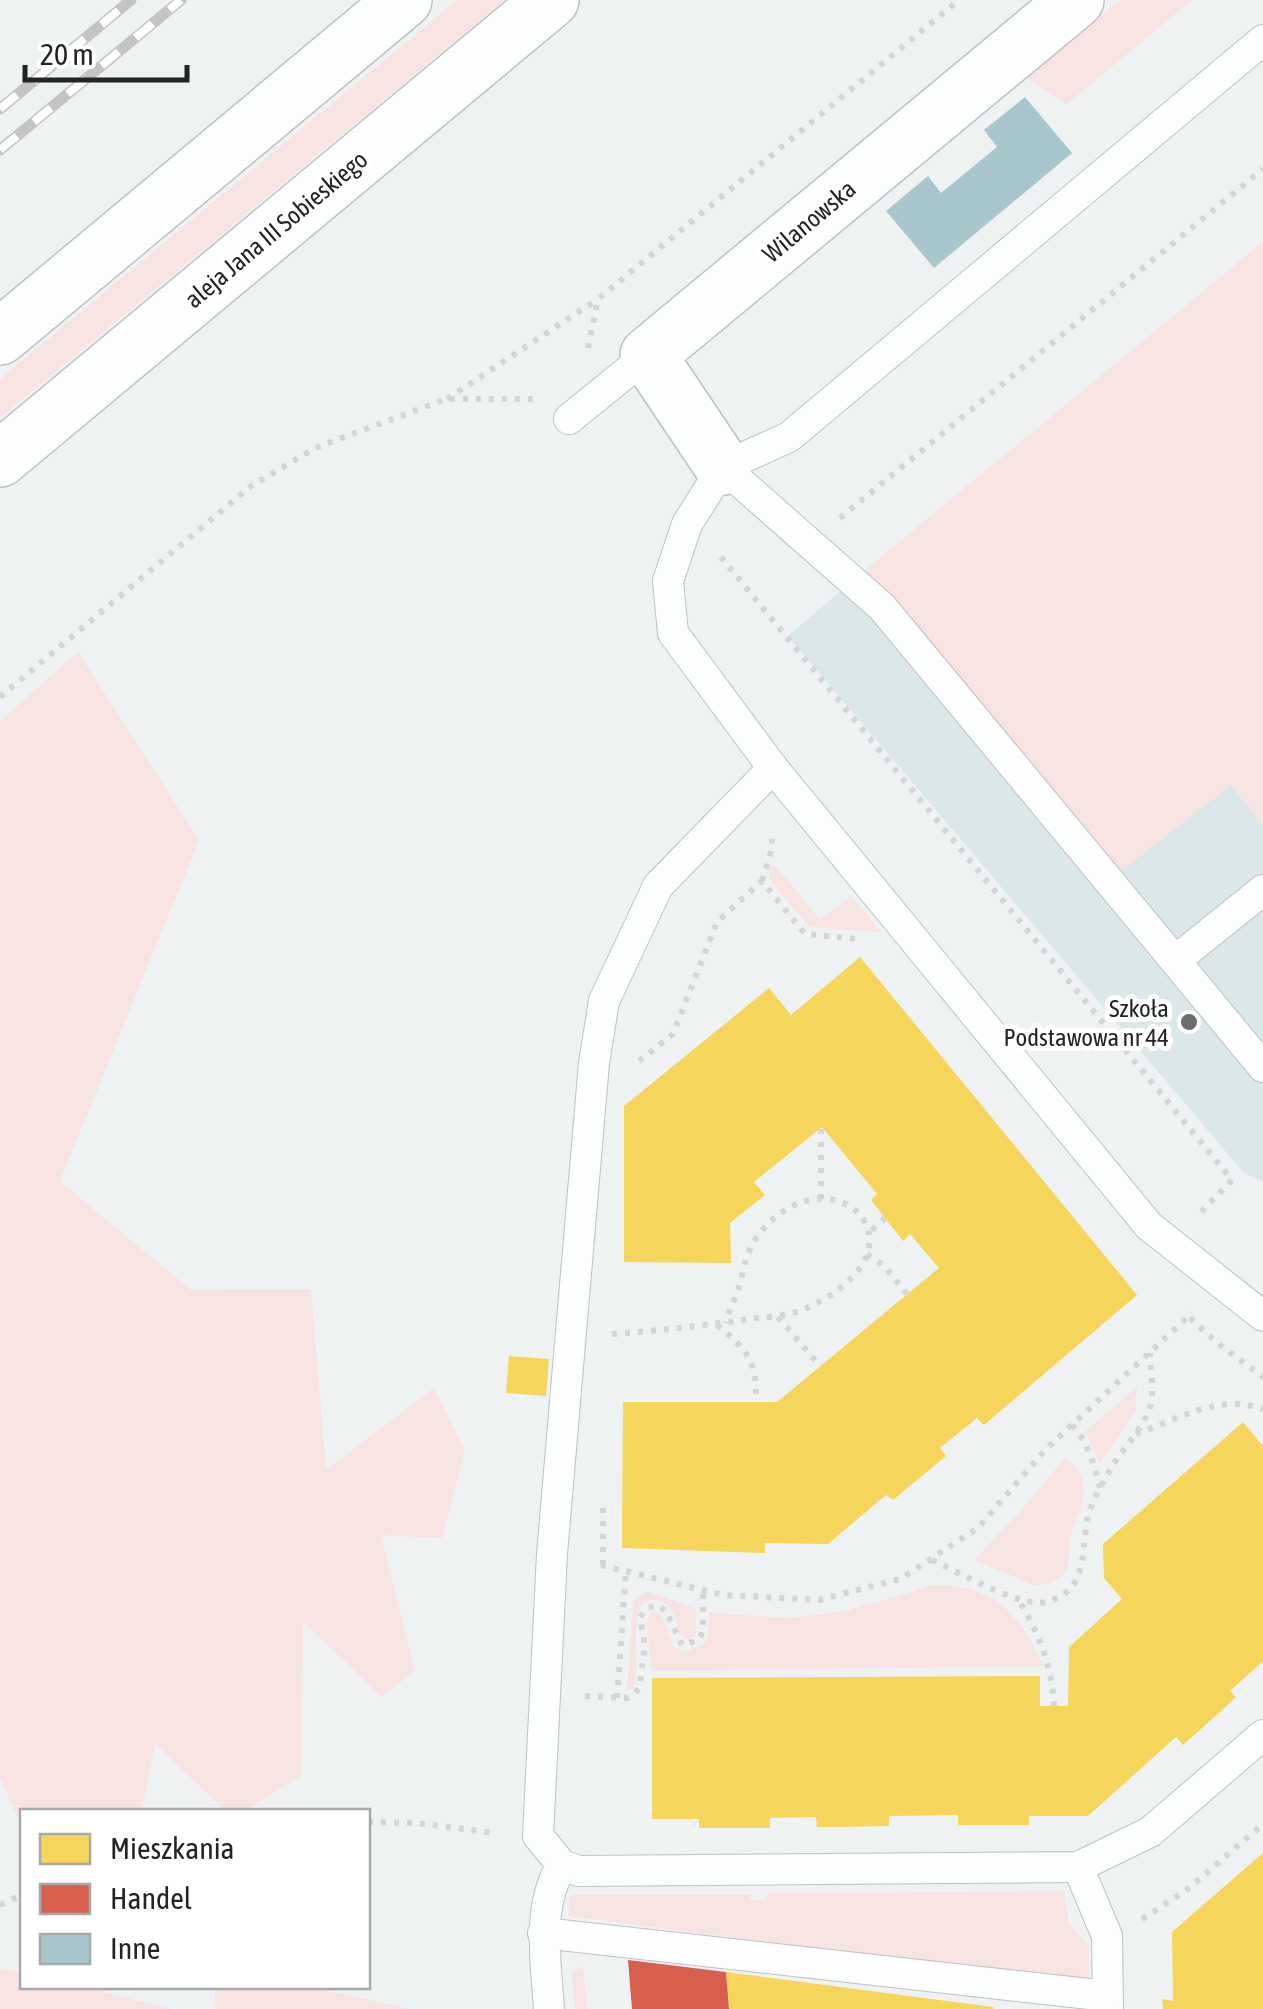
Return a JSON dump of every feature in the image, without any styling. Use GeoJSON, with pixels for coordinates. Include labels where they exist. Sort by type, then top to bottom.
{"type":"FeatureCollection","features":[{"type":"Feature","properties":{"kind":"main road"},"geometry":{"type":"LineString","coordinates":[[0,337],[404,0]]}},
{"type":"Feature","properties":{"kind":"main road","name":"aleja Jana III Sobieskiego"},"geometry":{"type":"LineString","coordinates":[[0,459],[552,0]]}},
{"type":"Feature","properties":{"kind":"main road","name":"Wilanowska"},"geometry":{"type":"LineString","coordinates":[[648,355],[1076,0]]}},
{"type":"Feature","properties":{"kind":"main road"},"geometry":{"type":"LineString","coordinates":[[648,355],[723,467]]}},
{"type":"Feature","properties":{"kind":"lane"},"geometry":{"type":"LineString","coordinates":[[1263,40],[789,437],[723,467],[687,524],[668,581],[673,633],[773,768],[1149,1226],[1263,1316]]}},
{"type":"Feature","properties":{"kind":"lane"},"geometry":{"type":"LineString","coordinates":[[570,420],[648,355]]}},
{"type":"Feature","properties":{"kind":"lane"},"geometry":{"type":"LineString","coordinates":[[723,467],[882,607],[1263,1068]]}},
{"type":"Feature","properties":{"kind":"lane"},"geometry":{"type":"LineString","coordinates":[[773,768],[658,886],[604,1001],[594,1063],[552,1554],[538,1836],[562,1865],[579,1871],[1078,1867],[1150,1832],[1263,1736]]}},
{"type":"Feature","properties":{"kind":"lane"},"geometry":{"type":"LineString","coordinates":[[1176,960],[1263,890]]}},
{"type":"Feature","properties":{"kind":"lane"},"geometry":{"type":"LineString","coordinates":[[550,2009],[544,1932],[552,1880],[562,1865]]}},
{"type":"Feature","properties":{"kind":"lane"},"geometry":{"type":"LineString","coordinates":[[544,1932],[1108,2002],[1107,1936],[1078,1867]]}},
{"type":"Feature","properties":{"kind":"path"},"geometry":{"type":"LineString","coordinates":[[0,696],[251,486],[315,448],[446,399],[598,300],[959,0]]}},
{"type":"Feature","properties":{"kind":"path"},"geometry":{"type":"LineString","coordinates":[[808,544],[1263,169]]}},
{"type":"Feature","properties":{"kind":"path"},"geometry":{"type":"LineString","coordinates":[[598,300],[584,364],[604,388]]}},
{"type":"Feature","properties":{"kind":"path"},"geometry":{"type":"LineString","coordinates":[[446,399],[532,398],[570,420]]}},
{"type":"Feature","properties":{"kind":"path"},"geometry":{"type":"LineString","coordinates":[[716,552],[1232,1180],[1170,1243]]}},
{"type":"Feature","properties":{"kind":"path"},"geometry":{"type":"LineString","coordinates":[[626,1072],[673,1034],[717,922],[733,904]]}},
{"type":"Feature","properties":{"kind":"path"},"geometry":{"type":"LineString","coordinates":[[821,1129],[821,1199]]}},
{"type":"Feature","properties":{"kind":"path"},"geometry":{"type":"LineString","coordinates":[[721,1323],[739,1286],[742,1264],[754,1240],[788,1210],[821,1199],[836,1200],[862,1214],[871,1231]]}},
{"type":"Feature","properties":{"kind":"path"},"geometry":{"type":"LineString","coordinates":[[608,1317],[606,1335],[777,1316],[805,1309],[827,1297],[861,1268],[871,1231],[885,1218]]}},
{"type":"Feature","properties":{"kind":"path"},"geometry":{"type":"LineString","coordinates":[[867,1254],[885,1267],[907,1294]]}},
{"type":"Feature","properties":{"kind":"path"},"geometry":{"type":"LineString","coordinates":[[552,1554],[724,1595],[819,1600],[900,1579],[978,1528],[1046,1449],[1222,1285]]}},
{"type":"Feature","properties":{"kind":"path"},"geometry":{"type":"LineString","coordinates":[[777,1316],[820,1366]]}},
{"type":"Feature","properties":{"kind":"path"},"geometry":{"type":"LineString","coordinates":[[721,1323],[752,1358],[756,1402]]}},
{"type":"Feature","properties":{"kind":"path"},"geometry":{"type":"LineString","coordinates":[[931,1559],[1020,1603],[1044,1603],[1068,1592],[1080,1578],[1088,1518],[1100,1489],[1152,1402],[1150,1353]]}},
{"type":"Feature","properties":{"kind":"path"},"geometry":{"type":"LineString","coordinates":[[1135,1434],[1206,1406],[1263,1409]]}},
{"type":"Feature","properties":{"kind":"path"},"geometry":{"type":"LineString","coordinates":[[1072,1425],[1092,1458],[1100,1489]]}},
{"type":"Feature","properties":{"kind":"path"},"geometry":{"type":"LineString","coordinates":[[602,1565],[603,1490]]}},
{"type":"Feature","properties":{"kind":"path"},"geometry":{"type":"LineString","coordinates":[[618,1698],[626,1572]]}},
{"type":"Feature","properties":{"kind":"path"},"geometry":{"type":"LineString","coordinates":[[580,1712],[581,1696],[635,1695],[642,1681],[645,1645],[640,1617],[652,1606],[662,1608],[678,1642],[690,1644],[699,1640],[703,1631],[703,1590]]}},
{"type":"Feature","properties":{"kind":"path"},"geometry":{"type":"LineString","coordinates":[[1020,1603],[1053,1677],[1054,1706]]}},
{"type":"Feature","properties":{"kind":"path"},"geometry":{"type":"LineString","coordinates":[[370,1822],[538,1836]]}},
{"type":"Feature","properties":{"kind":"path"},"geometry":{"type":"LineString","coordinates":[[1107,1936],[1160,1910],[1263,1824]]}},
{"type":"Feature","properties":{"kind":"shaded area"},"geometry":{"type":"Polygon","coordinates":[[[457,0],[504,0],[0,418],[0,379],[457,0]]]}},
{"type":"Feature","properties":{"kind":"shaded area"},"geometry":{"type":"Polygon","coordinates":[[[1120,0],[1192,0],[1067,104],[1027,78],[1120,0]]]}},
{"type":"Feature","properties":{"kind":"shaded area"},"geometry":{"type":"Polygon","coordinates":[[[1263,242],[1263,825],[1231,785],[1122,870],[864,571],[1263,242]]]}},
{"type":"Feature","properties":{"kind":"shaded area","name":"Szkoła Podstawowa nr 44"},"geometry":{"type":"Polygon","coordinates":[[[864,571],[1122,870],[1231,785],[1263,825],[1263,1182],[1244,1173],[788,636],[864,571]]]}},
{"type":"Feature","properties":{"kind":"shaded area"},"geometry":{"type":"Polygon","coordinates":[[[78,652],[199,840],[60,1181],[191,1290],[311,1289],[326,1470],[434,1388],[465,1451],[442,1538],[381,1535],[415,1671],[381,1697],[303,1621],[301,1776],[247,1809],[224,1809],[155,1744],[142,1809],[20,1809],[20,1823],[0,1778],[0,721],[78,652]]]}},
{"type":"Feature","properties":{"kind":"shaded area"},"geometry":{"type":"Polygon","coordinates":[[[774,864],[820,920],[851,896],[881,932],[810,927],[769,879],[769,869],[774,864]]]}},
{"type":"Feature","properties":{"kind":"shaded area"},"geometry":{"type":"Polygon","coordinates":[[[1137,1387],[1135,1412],[1100,1463],[1085,1432],[1137,1387]]]}},
{"type":"Feature","properties":{"kind":"shaded area"},"geometry":{"type":"Polygon","coordinates":[[[1065,1458],[1078,1469],[1084,1485],[1069,1541],[1068,1568],[1061,1577],[1048,1584],[1034,1585],[974,1560],[1019,1513],[1065,1458]]]}},
{"type":"Feature","properties":{"kind":"shaded area"},"geometry":{"type":"Polygon","coordinates":[[[934,1585],[974,1591],[1003,1606],[1025,1631],[1043,1666],[651,1671],[647,1621],[652,1612],[661,1614],[674,1647],[686,1652],[704,1644],[709,1613],[790,1618],[847,1611],[934,1585]]]}},
{"type":"Feature","properties":{"kind":"shaded area"},"geometry":{"type":"Polygon","coordinates":[[[649,1592],[696,1609],[696,1634],[689,1640],[681,1636],[665,1603],[643,1603],[637,1621],[633,1689],[627,1691],[633,1603],[639,1595],[649,1592]]]}},
{"type":"Feature","properties":{"kind":"shaded area"},"geometry":{"type":"Polygon","coordinates":[[[1064,1891],[1069,1924],[1089,1946],[1089,1983],[568,1916],[570,1895],[750,1895],[751,1900],[766,1901],[767,1894],[1064,1891]]]}},
{"type":"Feature","properties":{"kind":"shaded area"},"geometry":{"type":"Polygon","coordinates":[[[583,1967],[587,2009],[575,2009],[571,1973],[583,1967]]]}},
{"type":"Feature","properties":{"kind":"shaded area"},"geometry":{"type":"Polygon","coordinates":[[[0,1968],[20,1973],[20,1989],[89,1989],[172,2009],[0,2009],[0,1968]]]}},
{"type":"Feature","properties":{"kind":"shaded area"},"geometry":{"type":"Polygon","coordinates":[[[214,1989],[319,1989],[410,2009],[216,2009],[214,1989]]]}},
{"type":"Feature","properties":{"kind":"building: Mieszkania"},"geometry":{"type":"Polygon","coordinates":[[[860,957],[1137,1295],[984,1425],[977,1418],[940,1448],[946,1456],[893,1500],[886,1495],[828,1544],[765,1543],[765,1553],[622,1548],[623,1402],[777,1402],[939,1268],[910,1234],[903,1241],[871,1200],[877,1194],[822,1127],[754,1182],[765,1195],[730,1223],[731,1263],[624,1262],[624,1106],[769,988],[791,1015],[860,957]]]}},
{"type":"Feature","properties":{"kind":"building: Mieszkania"},"geometry":{"type":"Polygon","coordinates":[[[509,1356],[549,1359],[546,1396],[506,1393],[509,1356]]]}},
{"type":"Feature","properties":{"kind":"building: Mieszkania"},"geometry":{"type":"Polygon","coordinates":[[[1243,1422],[1263,1446],[1263,1661],[1230,1691],[1236,1697],[1183,1745],[1176,1737],[1088,1816],[1029,1816],[1029,1825],[958,1825],[958,1815],[889,1816],[889,1826],[837,1827],[817,1827],[816,1817],[770,1818],[770,1828],[699,1828],[699,1819],[652,1819],[652,1678],[1040,1676],[1040,1706],[1068,1706],[1069,1647],[1122,1599],[1104,1578],[1103,1544],[1243,1422]]]}},
{"type":"Feature","properties":{"kind":"building: Mieszkania"},"geometry":{"type":"Polygon","coordinates":[[[1263,1853],[1263,2009],[1163,2009],[1162,1999],[1173,2001],[1172,1932],[1263,1853]]]}},
{"type":"Feature","properties":{"kind":"building: Mieszkania"},"geometry":{"type":"Polygon","coordinates":[[[726,1972],[993,2007],[993,2009],[729,2009],[726,1972]]]}},
{"type":"Feature","properties":{"kind":"building: Handel"},"geometry":{"type":"Polygon","coordinates":[[[628,1960],[726,1972],[729,2009],[632,2009],[628,1960]]]}},
{"type":"Feature","properties":{"kind":"building: Inne"},"geometry":{"type":"Polygon","coordinates":[[[1025,97],[1072,153],[934,268],[886,211],[928,176],[941,193],[997,147],[984,130],[1025,97]]]}},
{"type":"Feature","properties":{"kind":"railway"},"geometry":{"type":"LineString","coordinates":[[0,109],[131,0]]}},
{"type":"Feature","properties":{"kind":"railway"},"geometry":{"type":"LineString","coordinates":[[0,150],[181,0]]}},
{"type":"Feature","properties":{"kind":"place","name":"Szkoła Podstawowa nr 44"},"geometry":{"type":"Point","coordinates":[1189,1022]}}]}
